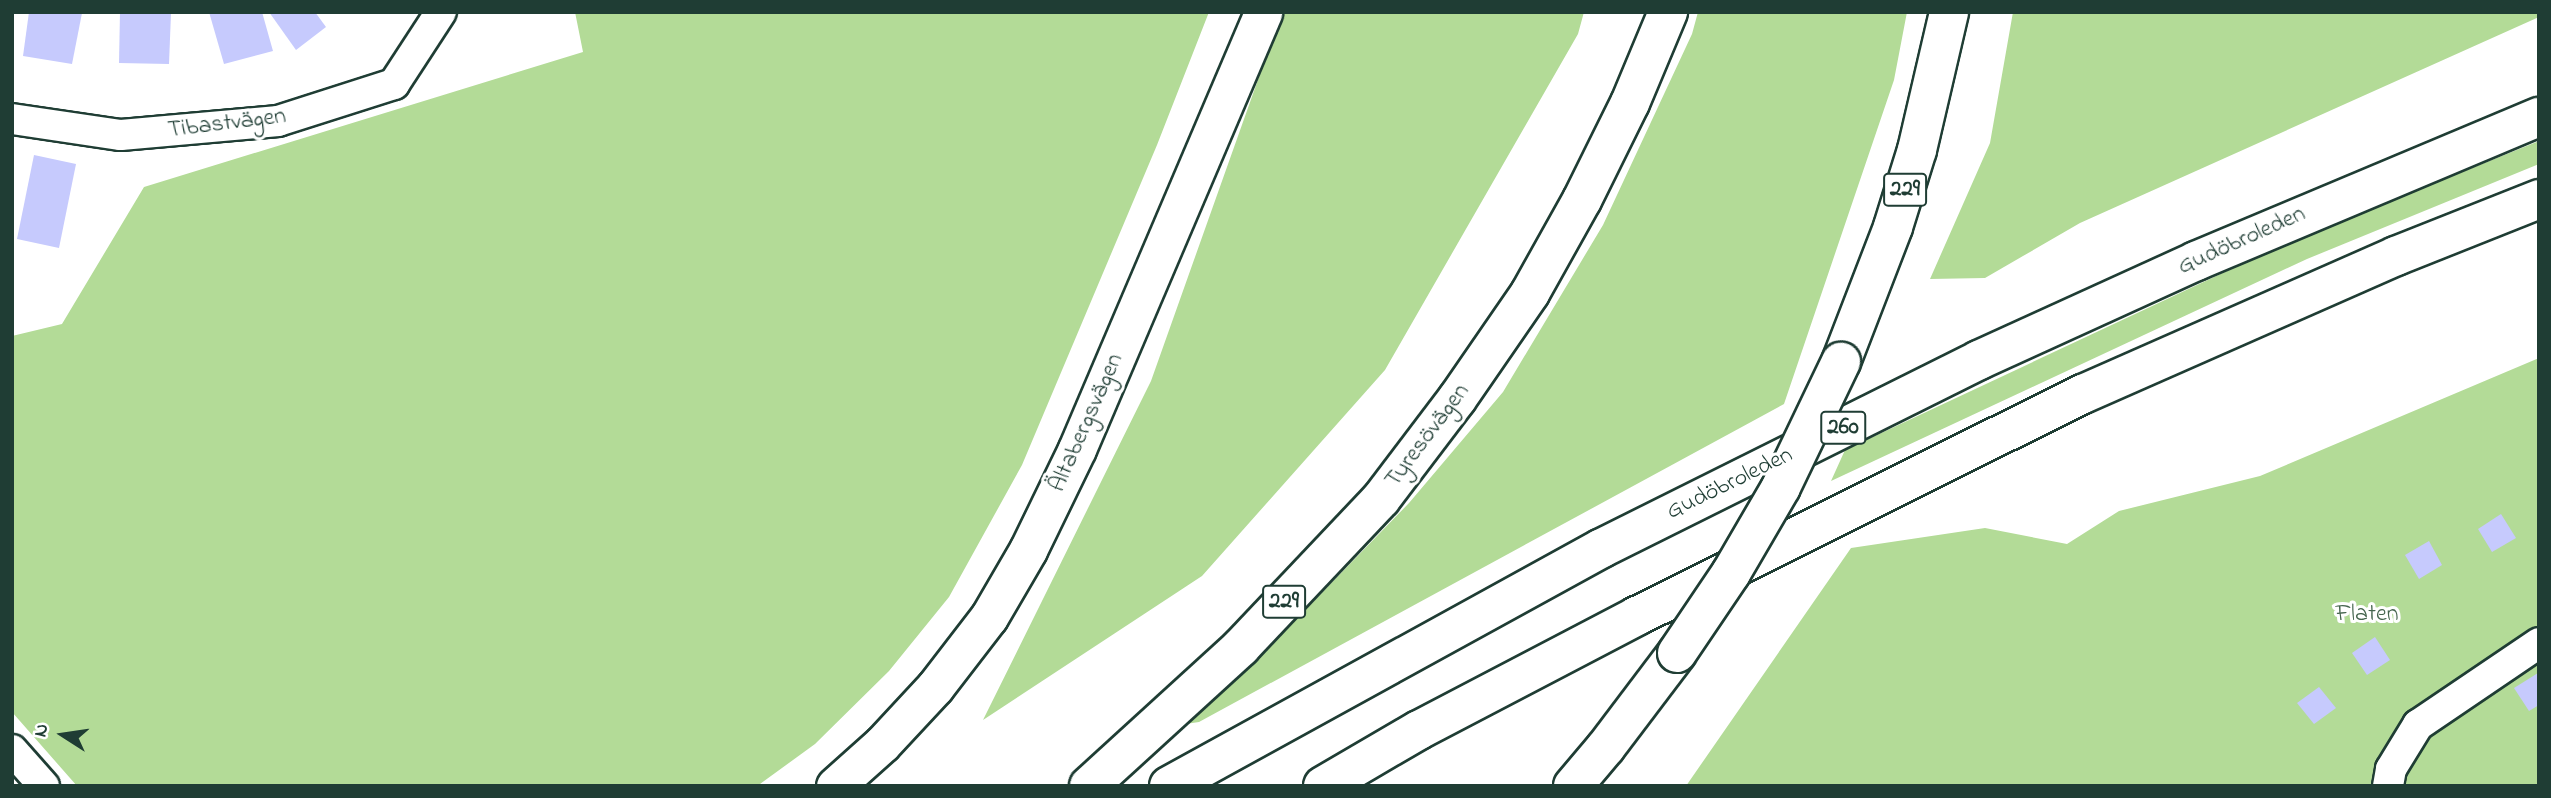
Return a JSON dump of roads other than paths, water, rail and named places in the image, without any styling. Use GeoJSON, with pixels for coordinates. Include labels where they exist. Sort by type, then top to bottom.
{"type":"FeatureCollection","features":[{"type":"Feature","properties":{"kind":"highway","name":"Tyresövägen"},"geometry":{"type":"LineString","coordinates":[[1088,786],[1251,637],[1381,499],[1457,399],[1530,293],[1582,200],[1630,103],[1668,12]]}},
{"type":"Feature","properties":{"kind":"highway","name":"229"},"geometry":{"type":"LineString","coordinates":[[1573,786],[1677,653],[1731,573],[1781,487],[1841,362],[1894,227],[1913,163],[1949,12]]}},
{"type":"Feature","properties":{"kind":"highway","name":"Gudöbroleden"},"geometry":{"type":"LineString","coordinates":[[1169,786],[1602,548],[1967,366],[2196,261],[2539,117]]}},
{"type":"Feature","properties":{"kind":"highway"},"geometry":{"type":"LineString","coordinates":[[1323,786],[1419,730],[1637,616],[2071,400],[2396,256],[2539,199]]}},
{"type":"Feature","properties":{"kind":"street","name":"Tibastvägen"},"geometry":{"type":"LineString","coordinates":[[12,119],[121,135],[278,121],[394,84],[441,12]]}},
{"type":"Feature","properties":{"kind":"street","name":"Ältabergsvägen"},"geometry":{"type":"LineString","coordinates":[[835,786],[881,744],[935,687],[989,617],[1028,550],[1083,436],[1263,12]]}},
{"type":"Feature","properties":{"kind":"street"},"geometry":{"type":"LineString","coordinates":[[2388,786],[2391,768],[2418,724],[2539,643]]}},
{"type":"Feature","properties":{"kind":"street"},"geometry":{"type":"LineString","coordinates":[[12,750],[44,786]]}},
{"type":"Feature","properties":{"kind":"park label","name":"Flaten"},"geometry":{"type":"Point","coordinates":[2367,615]}}]}
